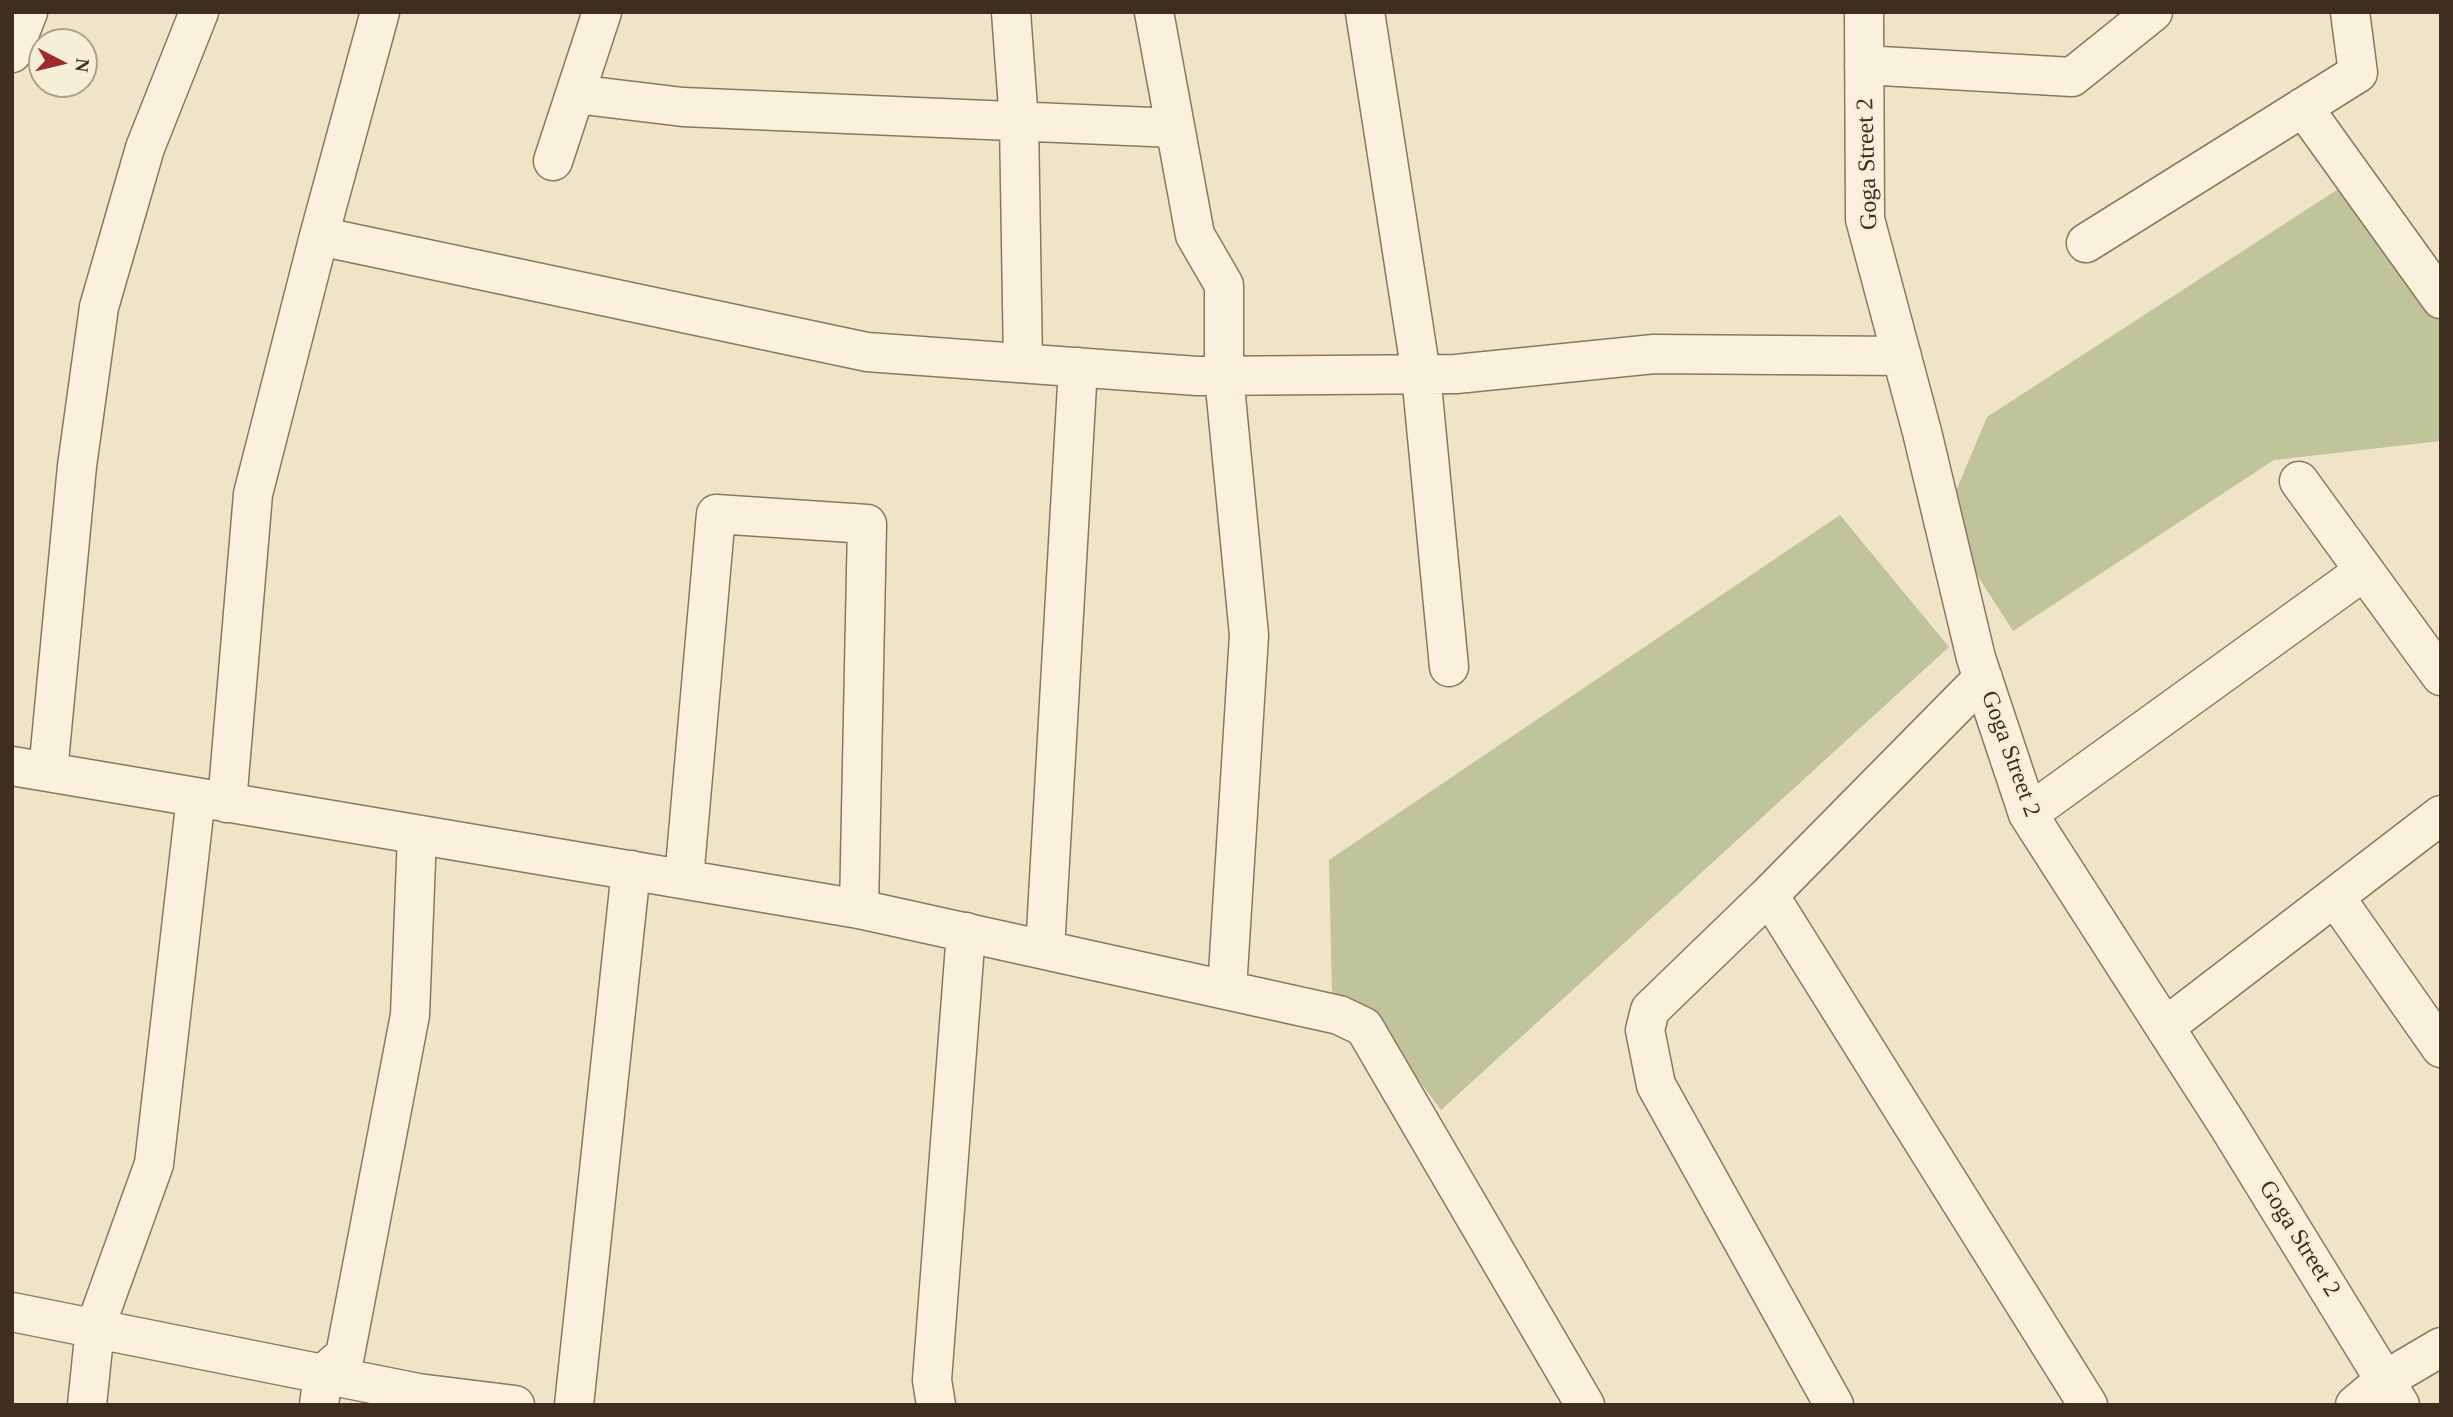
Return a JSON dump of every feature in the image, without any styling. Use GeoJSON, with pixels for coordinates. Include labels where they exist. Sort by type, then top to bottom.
{"type":"FeatureCollection","features":[{"type":"Feature","properties":{"kind":"street"},"geometry":{"type":"LineString","coordinates":[[12,53],[28,12]]}},
{"type":"Feature","properties":{"kind":"street"},"geometry":{"type":"LineString","coordinates":[[198,12],[145,148],[99,307],[77,466],[21,771],[211,800],[859,909],[1339,1015],[1364,1027],[1585,1405]]}},
{"type":"Feature","properties":{"kind":"street"},"geometry":{"type":"LineString","coordinates":[[87,1405],[95,1328],[154,1164],[211,800],[253,494],[318,236],[380,12]]}},
{"type":"Feature","properties":{"kind":"street"},"geometry":{"type":"LineString","coordinates":[[552,161],[602,12]]}},
{"type":"Feature","properties":{"kind":"street"},"geometry":{"type":"LineString","coordinates":[[1011,12],[1019,122],[1023,363]]}},
{"type":"Feature","properties":{"kind":"street"},"geometry":{"type":"LineString","coordinates":[[1154,12],[1195,235],[1223,285],[1224,376],[1249,635],[1227,990]]}},
{"type":"Feature","properties":{"kind":"street"},"geometry":{"type":"LineString","coordinates":[[1364,12],[1421,374],[1449,667]]}},
{"type":"Feature","properties":{"kind":"street","name":"Goga Street 2"},"geometry":{"type":"LineString","coordinates":[[1864,12],[1865,219],[1983,678],[2028,814],[2165,1027],[2393,1393]]}},
{"type":"Feature","properties":{"kind":"street"},"geometry":{"type":"LineString","coordinates":[[1864,65],[2072,77],[2153,12]]}},
{"type":"Feature","properties":{"kind":"street"},"geometry":{"type":"LineString","coordinates":[[2086,243],[2358,73],[2350,12]]}},
{"type":"Feature","properties":{"kind":"street"},"geometry":{"type":"LineString","coordinates":[[575,94],[683,107],[1175,128]]}},
{"type":"Feature","properties":{"kind":"street"},"geometry":{"type":"LineString","coordinates":[[2303,107],[2441,299]]}},
{"type":"Feature","properties":{"kind":"street"},"geometry":{"type":"LineString","coordinates":[[318,236],[867,352],[1224,376],[1457,374],[1654,354],[1902,356]]}},
{"type":"Feature","properties":{"kind":"street"},"geometry":{"type":"LineString","coordinates":[[1045,950],[1078,367]]}},
{"type":"Feature","properties":{"kind":"street"},"geometry":{"type":"LineString","coordinates":[[2299,481],[2441,676]]}},
{"type":"Feature","properties":{"kind":"street"},"geometry":{"type":"LineString","coordinates":[[684,879],[716,514],[867,524],[859,909]]}},
{"type":"Feature","properties":{"kind":"street"},"geometry":{"type":"LineString","coordinates":[[2028,814],[2364,571]]}},
{"type":"Feature","properties":{"kind":"street"},"geometry":{"type":"LineString","coordinates":[[1834,1405],[1656,1084],[1645,1030],[1650,1010],[1769,895],[1983,678]]}},
{"type":"Feature","properties":{"kind":"street"},"geometry":{"type":"LineString","coordinates":[[2165,1027],[2441,815]]}},
{"type":"Feature","properties":{"kind":"street"},"geometry":{"type":"LineString","coordinates":[[321,1389],[345,1355],[410,1015],[417,835]]}},
{"type":"Feature","properties":{"kind":"street"},"geometry":{"type":"LineString","coordinates":[[574,1405],[631,870]]}},
{"type":"Feature","properties":{"kind":"street"},"geometry":{"type":"LineString","coordinates":[[1769,895],[2088,1405]]}},
{"type":"Feature","properties":{"kind":"street"},"geometry":{"type":"LineString","coordinates":[[2335,897],[2441,1048]]}},
{"type":"Feature","properties":{"kind":"street"},"geometry":{"type":"LineString","coordinates":[[936,1405],[932,1380],[966,932]]}},
{"type":"Feature","properties":{"kind":"street"},"geometry":{"type":"LineString","coordinates":[[12,1312],[95,1328],[321,1389],[418,1393],[515,1405]]}},
{"type":"Feature","properties":{"kind":"street"},"geometry":{"type":"LineString","coordinates":[[2355,1405],[2393,1393],[2441,1346]]}},
{"type":"Feature","properties":{"kind":"green space"},"geometry":{"type":"Polygon","coordinates":[[[2349,182],[2441,322],[2441,441],[2274,460],[2013,631],[1943,522],[1987,417],[2349,182]]]}},
{"type":"Feature","properties":{"kind":"green space"},"geometry":{"type":"Polygon","coordinates":[[[1840,515],[1949,647],[1441,1110],[1373,1019],[1332,994],[1329,860],[1840,515]]]}}]}
